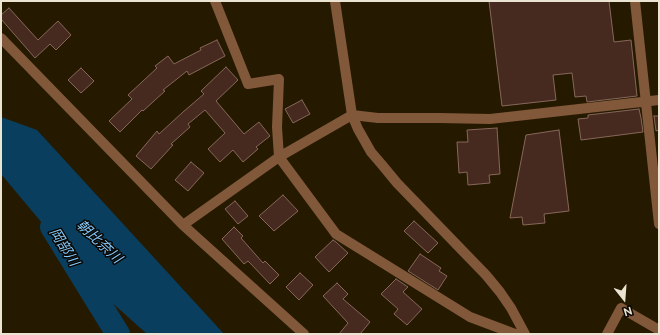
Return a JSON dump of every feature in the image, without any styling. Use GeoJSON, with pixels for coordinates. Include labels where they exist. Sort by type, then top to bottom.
{"type":"FeatureCollection","features":[{"type":"Feature","properties":{"kind":"street"},"geometry":{"type":"LineString","coordinates":[[215,1],[248,84],[279,79],[277,127],[279,157],[336,234],[470,317],[515,334]]}},
{"type":"Feature","properties":{"kind":"street"},"geometry":{"type":"LineString","coordinates":[[335,1],[352,115],[358,130],[379,161],[397,183],[486,275],[500,292],[511,308],[525,334]]}},
{"type":"Feature","properties":{"kind":"street"},"geometry":{"type":"LineString","coordinates":[[635,1],[659,224]]}},
{"type":"Feature","properties":{"kind":"street"},"geometry":{"type":"LineString","coordinates":[[1,38],[183,225],[304,334]]}},
{"type":"Feature","properties":{"kind":"street"},"geometry":{"type":"LineString","coordinates":[[183,225],[279,157],[352,115],[378,118],[490,119],[659,100]]}},
{"type":"Feature","properties":{"kind":"street"},"geometry":{"type":"LineString","coordinates":[[607,334],[621,308],[659,330]]}},
{"type":"Feature","properties":{"kind":"water","name":"朝比奈川"},"geometry":{"type":"Polygon","coordinates":[[[1,117],[37,130],[224,334],[147,334],[99,291],[1,174],[1,117]]]}},
{"type":"Feature","properties":{"kind":"building"},"geometry":{"type":"Polygon","coordinates":[[[489,1],[609,1],[614,42],[631,40],[637,96],[587,102],[586,96],[575,97],[572,73],[553,75],[556,100],[502,106],[489,1]]]}},
{"type":"Feature","properties":{"kind":"building"},"geometry":{"type":"Polygon","coordinates":[[[9,8],[38,40],[58,21],[71,35],[56,50],[50,44],[35,58],[1,19],[1,15],[9,8]]]}},
{"type":"Feature","properties":{"kind":"building"},"geometry":{"type":"Polygon","coordinates":[[[217,40],[225,56],[189,75],[187,71],[163,90],[165,91],[143,111],[142,110],[120,132],[109,121],[132,99],[128,95],[157,68],[155,66],[168,56],[174,64],[201,50],[200,48],[217,40]]]}},
{"type":"Feature","properties":{"kind":"building"},"geometry":{"type":"Polygon","coordinates":[[[226,67],[238,80],[216,101],[244,134],[259,122],[270,136],[256,147],[258,149],[243,162],[233,150],[220,162],[208,149],[225,133],[205,110],[188,124],[190,127],[171,144],[173,145],[151,169],[136,156],[157,131],[159,134],[204,94],[201,91],[226,67]]]}},
{"type":"Feature","properties":{"kind":"building"},"geometry":{"type":"Polygon","coordinates":[[[81,68],[94,81],[81,93],[68,80],[81,68]]]}},
{"type":"Feature","properties":{"kind":"building"},"geometry":{"type":"Polygon","coordinates":[[[302,100],[310,114],[293,123],[285,109],[302,100]]]}},
{"type":"Feature","properties":{"kind":"building"},"geometry":{"type":"Polygon","coordinates":[[[639,109],[643,132],[581,140],[578,119],[588,118],[588,115],[639,109]]]}},
{"type":"Feature","properties":{"kind":"building"},"geometry":{"type":"Polygon","coordinates":[[[654,116],[659,116],[659,130],[656,131],[654,116]]]}},
{"type":"Feature","properties":{"kind":"building"},"geometry":{"type":"Polygon","coordinates":[[[497,128],[500,174],[489,175],[490,183],[468,185],[467,172],[459,173],[457,142],[468,142],[467,130],[497,128]]]}},
{"type":"Feature","properties":{"kind":"building"},"geometry":{"type":"Polygon","coordinates":[[[559,130],[569,211],[544,214],[545,223],[523,225],[522,217],[510,218],[526,135],[559,130]]]}},
{"type":"Feature","properties":{"kind":"building"},"geometry":{"type":"Polygon","coordinates":[[[191,162],[204,173],[188,191],[175,180],[191,162]]]}},
{"type":"Feature","properties":{"kind":"building"},"geometry":{"type":"Polygon","coordinates":[[[283,195],[298,211],[274,231],[259,216],[283,195]]]}},
{"type":"Feature","properties":{"kind":"building"},"geometry":{"type":"Polygon","coordinates":[[[235,201],[248,216],[238,224],[225,209],[235,201]]]}},
{"type":"Feature","properties":{"kind":"building"},"geometry":{"type":"Polygon","coordinates":[[[414,221],[438,243],[428,253],[404,231],[414,221]]]}},
{"type":"Feature","properties":{"kind":"building"},"geometry":{"type":"Polygon","coordinates":[[[234,227],[243,236],[241,238],[263,263],[265,261],[279,275],[270,284],[248,261],[244,264],[222,239],[234,227]]]}},
{"type":"Feature","properties":{"kind":"building"},"geometry":{"type":"Polygon","coordinates":[[[333,240],[348,253],[329,272],[315,257],[333,240]]]}},
{"type":"Feature","properties":{"kind":"building"},"geometry":{"type":"Polygon","coordinates":[[[420,254],[441,268],[439,271],[447,276],[438,290],[408,271],[420,254]]]}},
{"type":"Feature","properties":{"kind":"building"},"geometry":{"type":"Polygon","coordinates":[[[300,273],[313,285],[299,300],[286,287],[300,273]]]}},
{"type":"Feature","properties":{"kind":"building"},"geometry":{"type":"Polygon","coordinates":[[[396,279],[408,287],[403,292],[422,309],[407,325],[394,314],[398,309],[381,294],[396,279]]]}},
{"type":"Feature","properties":{"kind":"building"},"geometry":{"type":"Polygon","coordinates":[[[337,283],[348,294],[343,299],[370,322],[360,334],[339,334],[348,323],[323,296],[337,283]]]}},
{"type":"Feature","properties":{"kind":"waterway","name":"岡部川"},"geometry":{"type":"LineString","coordinates":[[52,227],[118,334]]}}]}
